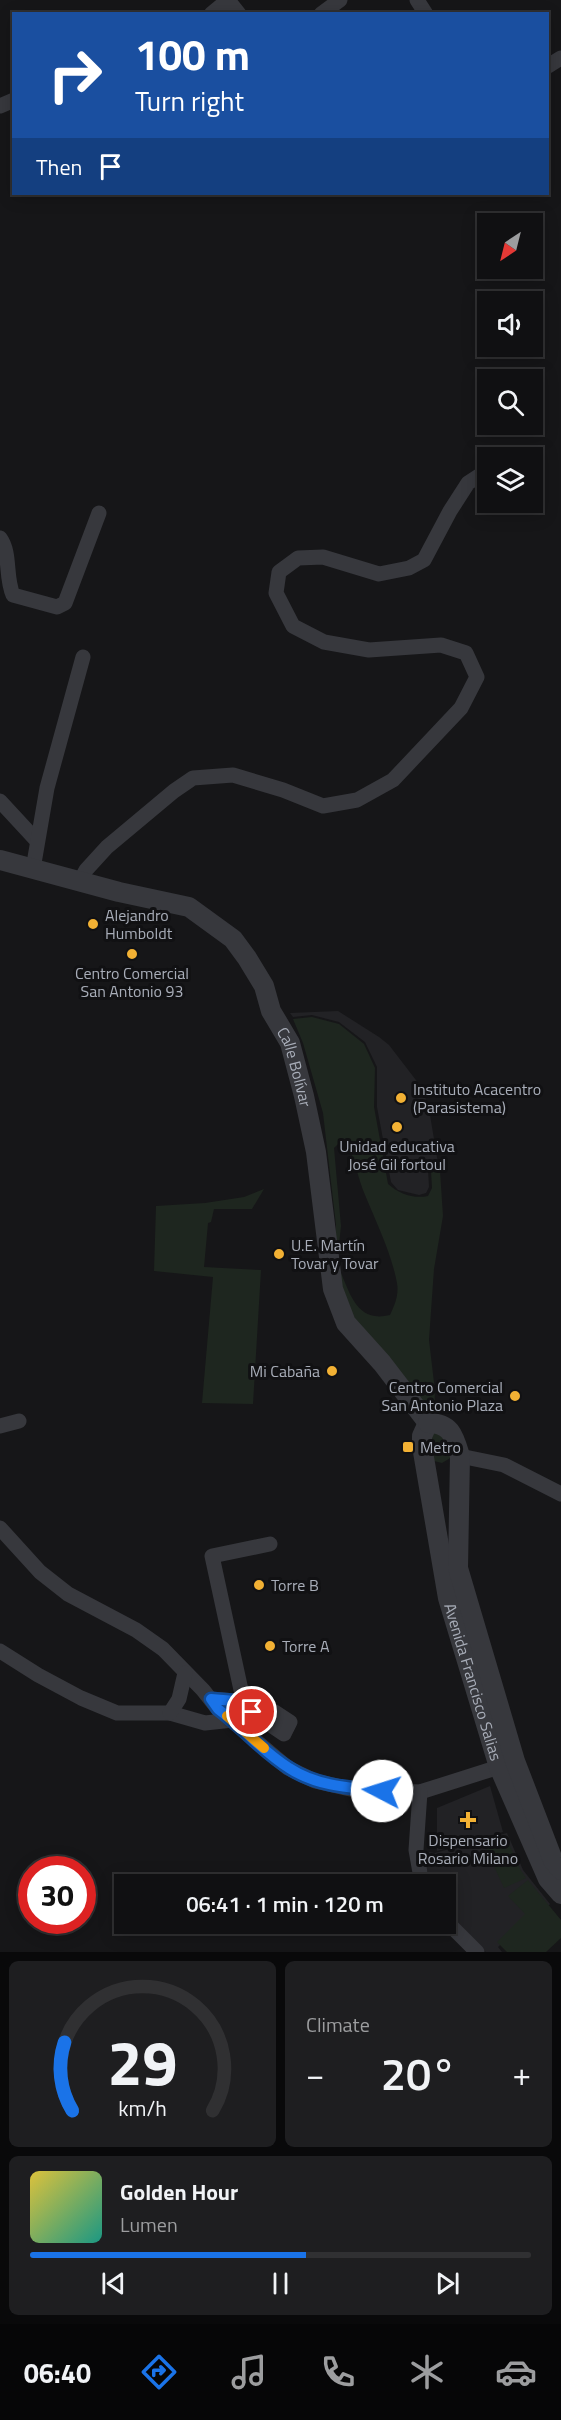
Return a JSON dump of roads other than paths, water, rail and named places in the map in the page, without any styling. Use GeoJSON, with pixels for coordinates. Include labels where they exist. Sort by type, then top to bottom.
{"type":"FeatureCollection","features":[{"type":"Feature","properties":{"kind":"street"},"geometry":{"type":"LineString","coordinates":[[213,12],[228,0]]}},
{"type":"Feature","properties":{"kind":"street"},"geometry":{"type":"LineString","coordinates":[[324,12],[340,0]]}},
{"type":"Feature","properties":{"kind":"street"},"geometry":{"type":"LineString","coordinates":[[80,881],[86,870],[107,847],[174,791],[194,778],[233,774],[284,790],[323,806],[357,800],[393,780],[461,708],[477,676],[466,653],[441,645],[369,650],[324,642],[293,626],[276,593],[279,572],[298,558],[323,557],[379,574],[409,568],[424,560],[450,511],[468,483],[477,477]]}},
{"type":"Feature","properties":{"kind":"street"},"geometry":{"type":"LineString","coordinates":[[0,538],[4,544],[9,586],[13,595],[57,608],[65,603],[99,513]]}},
{"type":"Feature","properties":{"kind":"street"},"geometry":{"type":"LineString","coordinates":[[33,869],[47,788],[83,657]]}},
{"type":"Feature","properties":{"kind":"street"},"geometry":{"type":"LineString","coordinates":[[0,801],[37,841]]}},
{"type":"Feature","properties":{"kind":"street","name":"Calle Bolívar"},"geometry":{"type":"LineString","coordinates":[[0,860],[189,908],[233,939],[248,958],[264,986],[272,1011],[290,1043],[304,1096],[316,1152],[331,1278],[336,1298],[346,1323],[382,1363],[428,1423]]}},
{"type":"Feature","properties":{"kind":"street"},"geometry":{"type":"LineString","coordinates":[[0,1426],[19,1421]]}},
{"type":"Feature","properties":{"kind":"street"},"geometry":{"type":"LineString","coordinates":[[459,1451],[448,1465],[438,1467],[432,1465],[424,1456],[422,1436],[428,1423],[439,1423],[448,1428],[459,1451],[504,1465],[561,1494]]}},
{"type":"Feature","properties":{"kind":"street","name":"Avenida Francisco Salias"},"geometry":{"type":"LineString","coordinates":[[459,1451],[458,1568],[515,1761],[553,1860],[561,1870]]}},
{"type":"Feature","properties":{"kind":"street","name":"Avenida Francisco Salias"},"geometry":{"type":"LineString","coordinates":[[424,1456],[448,1598],[499,1767],[548,1879],[561,1894]]}},
{"type":"Feature","properties":{"kind":"street"},"geometry":{"type":"LineString","coordinates":[[0,1528],[40,1572],[68,1594],[136,1630],[163,1649],[218,1709],[288,1768],[315,1781],[350,1789],[420,1792],[499,1767]]}},
{"type":"Feature","properties":{"kind":"street"},"geometry":{"type":"LineString","coordinates":[[211,1699],[235,1701],[284,1734],[290,1722],[241,1690],[213,1556],[270,1544]]}},
{"type":"Feature","properties":{"kind":"street"},"geometry":{"type":"LineString","coordinates":[[0,1651],[55,1684],[117,1713],[170,1713],[205,1723],[233,1720]]}},
{"type":"Feature","properties":{"kind":"street"},"geometry":{"type":"LineString","coordinates":[[170,1713],[179,1699],[185,1673]]}},
{"type":"Feature","properties":{"kind":"street"},"geometry":{"type":"LineString","coordinates":[[420,1792],[416,1850],[420,1874]]}},
{"type":"Feature","properties":{"kind":"street"},"geometry":{"type":"LineString","coordinates":[[456,1931],[477,1952]]}},
{"type":"Feature","properties":{"kind":"place","name":"Alejandro Humboldt"},"geometry":{"type":"Point","coordinates":[93,924]}},
{"type":"Feature","properties":{"kind":"place","name":"Centro Comercial San Antonio 93"},"geometry":{"type":"Point","coordinates":[132,954]}},
{"type":"Feature","properties":{"kind":"place","name":"Instituto Acacentro (Parasistema)"},"geometry":{"type":"Point","coordinates":[401,1098]}},
{"type":"Feature","properties":{"kind":"place","name":"Unidad educativa José Gil fortoul"},"geometry":{"type":"Point","coordinates":[397,1127]}},
{"type":"Feature","properties":{"kind":"place","name":"U.E. Martín Tovar y Tovar"},"geometry":{"type":"Point","coordinates":[279,1254]}},
{"type":"Feature","properties":{"kind":"place","name":"Mi Cabaña"},"geometry":{"type":"Point","coordinates":[332,1371]}},
{"type":"Feature","properties":{"kind":"place","name":"Centro Comercial San Antonio Plaza"},"geometry":{"type":"Point","coordinates":[515,1396]}},
{"type":"Feature","properties":{"kind":"place","name":"Metro"},"geometry":{"type":"Point","coordinates":[408,1447]}},
{"type":"Feature","properties":{"kind":"place","name":"Torre B"},"geometry":{"type":"Point","coordinates":[259,1585]}},
{"type":"Feature","properties":{"kind":"place","name":"Torre A"},"geometry":{"type":"Point","coordinates":[270,1646]}},
{"type":"Feature","properties":{"kind":"place","name":"Dispensario Rosario Milano"},"geometry":{"type":"Point","coordinates":[468,1820]}}]}
